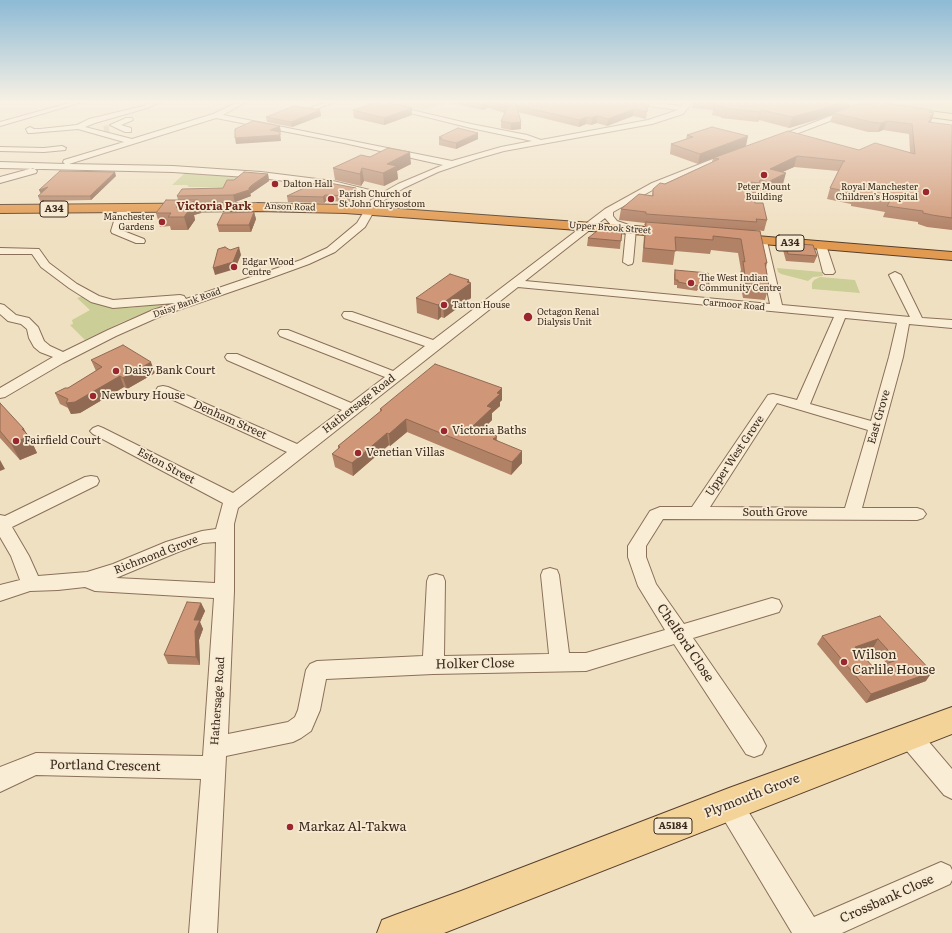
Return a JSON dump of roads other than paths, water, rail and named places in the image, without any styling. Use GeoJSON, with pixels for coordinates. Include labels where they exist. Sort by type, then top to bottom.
{"type":"FeatureCollection","features":[{"type":"Feature","properties":{"kind":"highway","name":"Anson Road"},"geometry":{"type":"LineString","coordinates":[[0,209],[257,207],[368,210],[460,217]]}},
{"type":"Feature","properties":{"kind":"highway","name":"Upper Brook Street"},"geometry":{"type":"LineString","coordinates":[[460,217],[686,234]]}},
{"type":"Feature","properties":{"kind":"highway","name":"A34"},"geometry":{"type":"LineString","coordinates":[[717,237],[952,256]]}},
{"type":"Feature","properties":{"kind":"main road","name":"Plymouth Grove"},"geometry":{"type":"LineString","coordinates":[[395,933],[952,720]]}},
{"type":"Feature","properties":{"kind":"street"},"geometry":{"type":"LineString","coordinates":[[2,149],[44,150],[62,146],[58,145]]}},
{"type":"Feature","properties":{"kind":"street"},"geometry":{"type":"LineString","coordinates":[[0,180],[125,145]]}},
{"type":"Feature","properties":{"kind":"street"},"geometry":{"type":"LineString","coordinates":[[363,145],[452,164]]}},
{"type":"Feature","properties":{"kind":"street","name":"Daisy Bank Road"},"geometry":{"type":"LineString","coordinates":[[0,394],[63,357],[112,332],[157,313],[282,270],[331,250],[361,225],[368,210],[374,202],[382,196],[417,178],[452,164],[488,153],[529,145]]}},
{"type":"Feature","properties":{"kind":"street","name":"Hathersage Road"},"geometry":{"type":"LineString","coordinates":[[203,933],[224,591],[225,534],[230,506],[234,501],[298,451],[608,211],[655,185],[733,155]]}},
{"type":"Feature","properties":{"kind":"street"},"geometry":{"type":"LineString","coordinates":[[0,165],[173,169],[261,175],[333,184],[382,196],[382,201],[386,206],[402,212]]}},
{"type":"Feature","properties":{"kind":"street"},"geometry":{"type":"LineString","coordinates":[[123,208],[116,231],[140,241]]}},
{"type":"Feature","properties":{"kind":"street"},"geometry":{"type":"LineString","coordinates":[[608,211],[608,216],[614,223],[629,229],[628,262]]}},
{"type":"Feature","properties":{"kind":"street"},"geometry":{"type":"LineString","coordinates":[[762,241],[777,308]]}},
{"type":"Feature","properties":{"kind":"street"},"geometry":{"type":"LineString","coordinates":[[821,246],[830,272]]}},
{"type":"Feature","properties":{"kind":"street"},"geometry":{"type":"LineString","coordinates":[[0,251],[35,251],[45,265],[53,272],[95,299],[113,304],[196,299]]}},
{"type":"Feature","properties":{"kind":"street"},"geometry":{"type":"LineString","coordinates":[[0,261],[27,251]]}},
{"type":"Feature","properties":{"kind":"street"},"geometry":{"type":"LineString","coordinates":[[895,275],[911,320]]}},
{"type":"Feature","properties":{"kind":"street","name":"Carmoor Road"},"geometry":{"type":"LineString","coordinates":[[515,283],[952,324]]}},
{"type":"Feature","properties":{"kind":"street"},"geometry":{"type":"LineString","coordinates":[[0,308],[12,318],[25,321],[32,327],[35,333],[35,338],[39,344],[45,349],[63,357]]}},
{"type":"Feature","properties":{"kind":"street"},"geometry":{"type":"LineString","coordinates":[[841,314],[802,406],[876,427]]}},
{"type":"Feature","properties":{"kind":"street"},"geometry":{"type":"LineString","coordinates":[[348,315],[435,346]]}},
{"type":"Feature","properties":{"kind":"street","name":"East Grove"},"geometry":{"type":"LineString","coordinates":[[852,514],[896,357],[911,320]]}},
{"type":"Feature","properties":{"kind":"street"},"geometry":{"type":"LineString","coordinates":[[284,333],[395,376]]}},
{"type":"Feature","properties":{"kind":"street"},"geometry":{"type":"LineString","coordinates":[[232,357],[353,409]]}},
{"type":"Feature","properties":{"kind":"street","name":"Denham Street"},"geometry":{"type":"LineString","coordinates":[[162,390],[298,451]]}},
{"type":"Feature","properties":{"kind":"street","name":"Upper West Grove"},"geometry":{"type":"LineString","coordinates":[[697,513],[774,398],[802,406]]}},
{"type":"Feature","properties":{"kind":"street","name":"Eston Street"},"geometry":{"type":"LineString","coordinates":[[98,431],[234,501]]}},
{"type":"Feature","properties":{"kind":"street"},"geometry":{"type":"LineString","coordinates":[[30,584],[29,576],[20,556],[1,523],[91,481]]}},
{"type":"Feature","properties":{"kind":"street","name":"South Grove"},"geometry":{"type":"LineString","coordinates":[[644,534],[656,515],[660,513],[917,514]]}},
{"type":"Feature","properties":{"kind":"street","name":"Richmond Grove"},"geometry":{"type":"LineString","coordinates":[[0,593],[30,584],[58,583],[87,579],[118,570],[172,547],[202,537],[225,534]]}},
{"type":"Feature","properties":{"kind":"street","name":"Chelford Close"},"geometry":{"type":"LineString","coordinates":[[644,534],[637,546],[637,557],[647,586],[754,746]]}},
{"type":"Feature","properties":{"kind":"street"},"geometry":{"type":"LineString","coordinates":[[550,575],[560,663]]}},
{"type":"Feature","properties":{"kind":"street","name":"Richmond Grove"},"geometry":{"type":"LineString","coordinates":[[87,579],[94,584],[224,591]]}},
{"type":"Feature","properties":{"kind":"street"},"geometry":{"type":"LineString","coordinates":[[433,665],[436,580]]}},
{"type":"Feature","properties":{"kind":"street","name":"Holker Close"},"geometry":{"type":"LineString","coordinates":[[214,758],[293,731],[303,724],[309,710],[317,670],[433,665],[586,662],[772,606]]}},
{"type":"Feature","properties":{"kind":"street"},"geometry":{"type":"LineString","coordinates":[[909,736],[952,787]]}},
{"type":"Feature","properties":{"kind":"street","name":"Portland Crescent"},"geometry":{"type":"LineString","coordinates":[[0,780],[6,776],[36,764],[214,758]]}},
{"type":"Feature","properties":{"kind":"street"},"geometry":{"type":"LineString","coordinates":[[729,804],[808,933]]}},
{"type":"Feature","properties":{"kind":"street","name":"Crossbank Close"},"geometry":{"type":"LineString","coordinates":[[811,933],[941,874]]}},
{"type":"Feature","properties":{"kind":"place","name":"Peter Mount Building"},"geometry":{"type":"Point","coordinates":[764,175]}},
{"type":"Feature","properties":{"kind":"place","name":"Dalton Hall"},"geometry":{"type":"Point","coordinates":[275,184]}},
{"type":"Feature","properties":{"kind":"place","name":"Royal Manchester Children’s Hospital"},"geometry":{"type":"Point","coordinates":[926,192]}},
{"type":"Feature","properties":{"kind":"place","name":"Parish Church of St John Chrysostom"},"geometry":{"type":"Point","coordinates":[331,199]}},
{"type":"Feature","properties":{"kind":"place","name":"Manchester Gardens"},"geometry":{"type":"Point","coordinates":[162,222]}},
{"type":"Feature","properties":{"kind":"place","name":"Edgar Wood Centre"},"geometry":{"type":"Point","coordinates":[234,267]}},
{"type":"Feature","properties":{"kind":"place","name":"The West Indian Community Centre"},"geometry":{"type":"Point","coordinates":[691,283]}},
{"type":"Feature","properties":{"kind":"place","name":"Tatton House"},"geometry":{"type":"Point","coordinates":[444,305]}},
{"type":"Feature","properties":{"kind":"place","name":"Octagon Renal Dialysis Unit"},"geometry":{"type":"Point","coordinates":[528,317]}},
{"type":"Feature","properties":{"kind":"place","name":"Daisy Bank Court"},"geometry":{"type":"Point","coordinates":[116,371]}},
{"type":"Feature","properties":{"kind":"place","name":"Newbury House"},"geometry":{"type":"Point","coordinates":[93,396]}},
{"type":"Feature","properties":{"kind":"place","name":"Victoria Baths"},"geometry":{"type":"Point","coordinates":[444,431]}},
{"type":"Feature","properties":{"kind":"place","name":"Fairfield Court"},"geometry":{"type":"Point","coordinates":[16,441]}},
{"type":"Feature","properties":{"kind":"place","name":"Venetian Villas"},"geometry":{"type":"Point","coordinates":[358,453]}},
{"type":"Feature","properties":{"kind":"place","name":"Wilson Carlile House"},"geometry":{"type":"Point","coordinates":[844,662]}},
{"type":"Feature","properties":{"kind":"place","name":"Markaz Al-Takwa"},"geometry":{"type":"Point","coordinates":[290,827]}},
{"type":"Feature","properties":{"kind":"district","name":"Victoria Park"},"geometry":{"type":"Point","coordinates":[214,207]}}]}
